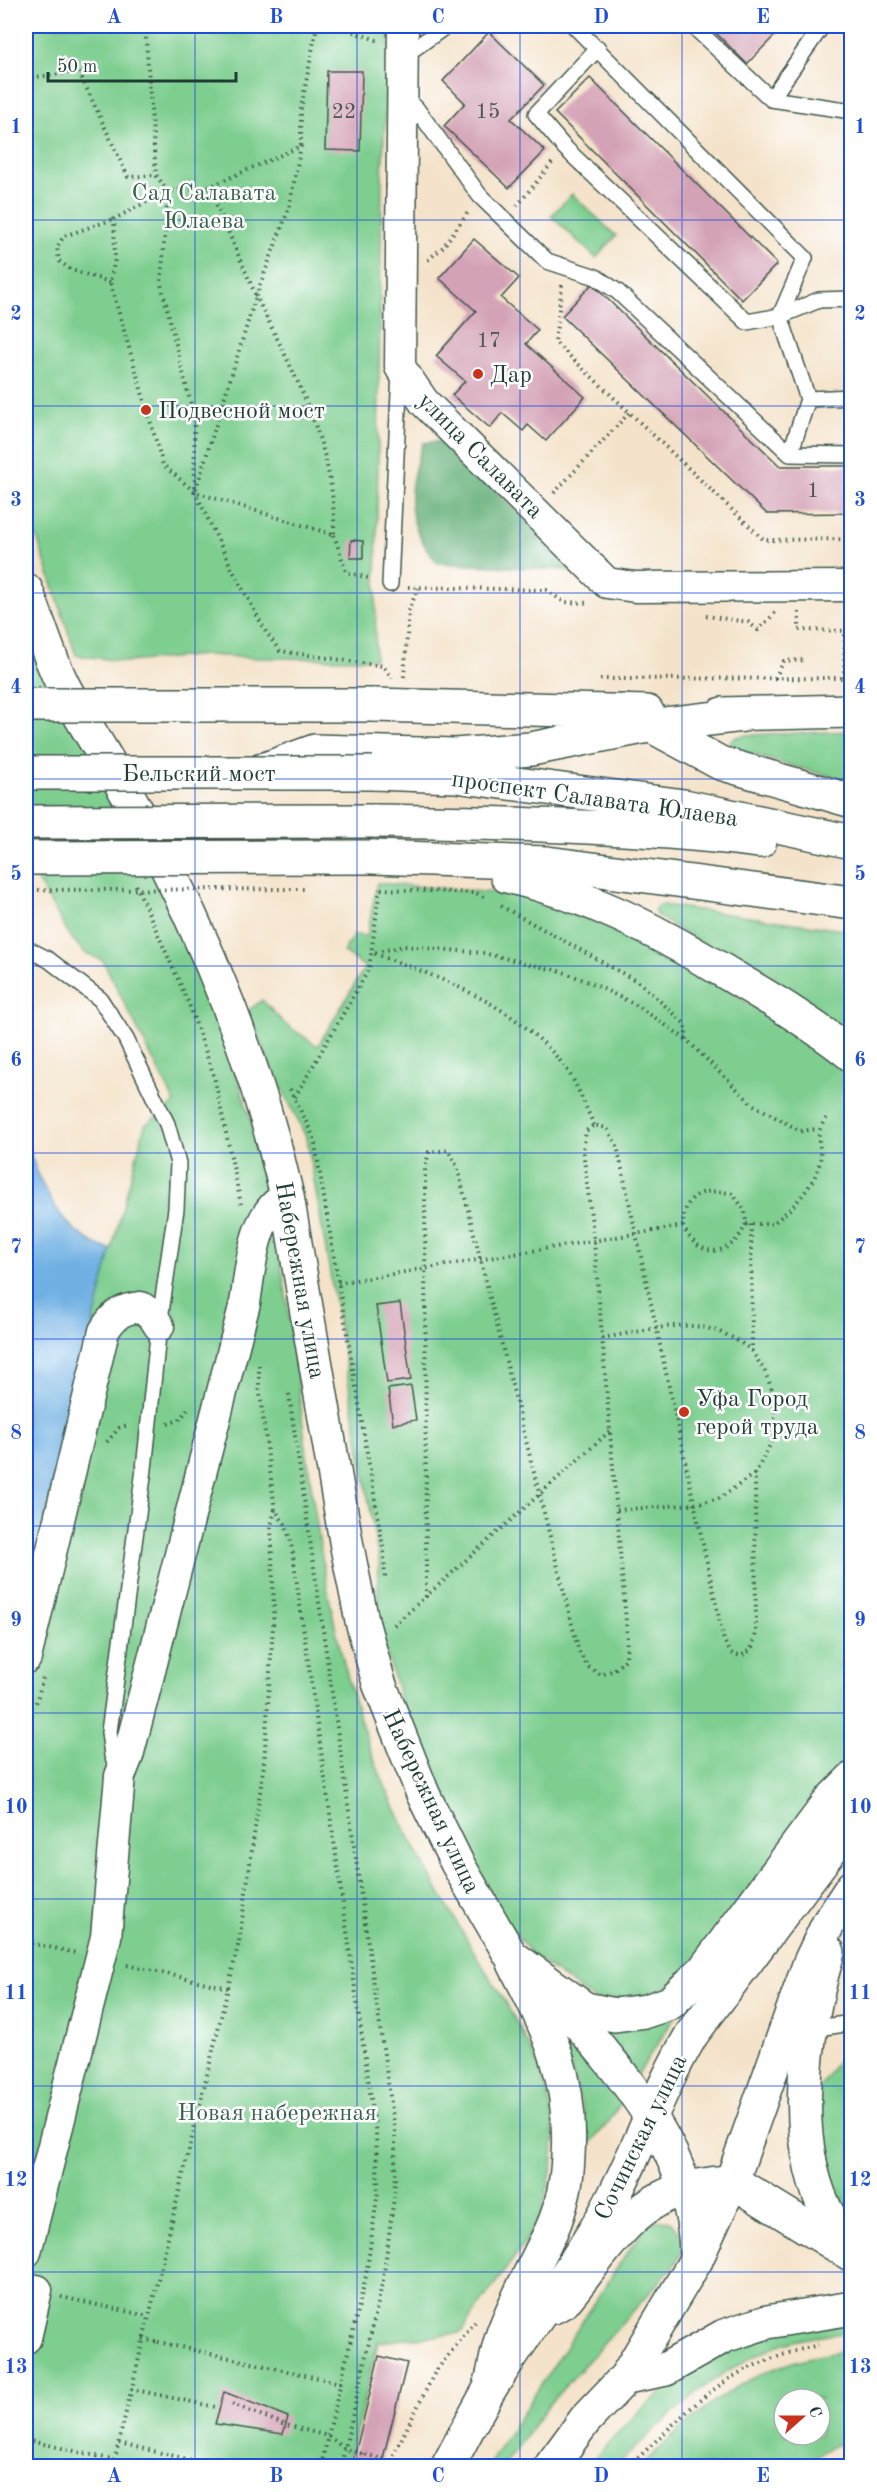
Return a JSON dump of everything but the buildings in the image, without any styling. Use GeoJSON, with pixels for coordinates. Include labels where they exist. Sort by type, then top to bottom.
{"type":"FeatureCollection","features":[{"type":"Feature","properties":{"kind":"main road","name":"Набережная улица"},"geometry":{"type":"LineString","coordinates":[[26,590],[65,688],[145,825],[219,983],[260,1096],[277,1151],[287,1196],[347,1547],[362,1621],[379,1683],[423,1794],[484,1913],[511,1956],[537,1977]]}},
{"type":"Feature","properties":{"kind":"main road"},"geometry":{"type":"LineString","coordinates":[[26,705],[378,693],[636,719],[852,711]]}},
{"type":"Feature","properties":{"kind":"main road"},"geometry":{"type":"LineString","coordinates":[[373,763],[531,749],[636,719],[720,763],[852,801]]}},
{"type":"Feature","properties":{"kind":"main road","name":"Бельский мост"},"geometry":{"type":"LineString","coordinates":[[26,773],[256,773],[373,763]]}},
{"type":"Feature","properties":{"kind":"main road","name":"проспект Салавата Юлаева"},"geometry":{"type":"LineString","coordinates":[[373,763],[684,806],[852,842]]}},
{"type":"Feature","properties":{"kind":"main road","name":"Бельский мост"},"geometry":{"type":"LineString","coordinates":[[26,822],[373,821],[684,832],[852,852]]}},
{"type":"Feature","properties":{"kind":"main road"},"geometry":{"type":"LineString","coordinates":[[26,858],[373,873],[438,861],[547,863],[852,903]]}},
{"type":"Feature","properties":{"kind":"main road"},"geometry":{"type":"LineString","coordinates":[[438,861],[548,886],[618,912],[648,926],[773,1000],[817,1028],[852,1055]]}},
{"type":"Feature","properties":{"kind":"main road"},"geometry":{"type":"LineString","coordinates":[[537,1977],[585,2009],[615,2015],[646,2011],[670,2003],[704,1970],[831,1800],[852,1779]]}},
{"type":"Feature","properties":{"kind":"main road","name":"Сочинская улица"},"geometry":{"type":"LineString","coordinates":[[448,2466],[489,2391],[599,2223],[631,2163],[650,2115],[692,2034],[852,1821]]}},
{"type":"Feature","properties":{"kind":"main road"},"geometry":{"type":"LineString","coordinates":[[551,2466],[585,2420],[626,2377],[732,2181],[810,1962],[830,1922],[852,1887]]}},
{"type":"Feature","properties":{"kind":"main road"},"geometry":{"type":"LineString","coordinates":[[830,1922],[828,1952],[816,1992],[810,2029],[804,2086],[806,2139],[815,2179],[831,2220],[852,2245]]}},
{"type":"Feature","properties":{"kind":"main road"},"geometry":{"type":"LineString","coordinates":[[489,2391],[504,2328],[531,2267],[552,2230],[566,2187],[570,2130],[568,2094],[560,2061],[547,2028],[511,1956]]}},
{"type":"Feature","properties":{"kind":"main road"},"geometry":{"type":"LineString","coordinates":[[537,1977],[582,2027],[650,2115],[667,2145],[686,2188],[697,2246]]}},
{"type":"Feature","properties":{"kind":"main road"},"geometry":{"type":"LineString","coordinates":[[667,2145],[705,2178],[732,2181],[852,2255]]}},
{"type":"Feature","properties":{"kind":"main road"},"geometry":{"type":"LineString","coordinates":[[539,2315],[564,2301],[615,2235],[644,2207],[686,2188],[732,2181]]}},
{"type":"Feature","properties":{"kind":"main road"},"geometry":{"type":"LineString","coordinates":[[644,2207],[673,2207],[688,2216],[697,2246]]}},
{"type":"Feature","properties":{"kind":"main road"},"geometry":{"type":"LineString","coordinates":[[626,2377],[666,2369],[723,2336],[767,2322],[852,2308]]}},
{"type":"Feature","properties":{"kind":"street"},"geometry":{"type":"LineString","coordinates":[[400,368],[403,36]]}},
{"type":"Feature","properties":{"kind":"street","name":"улица Салавата"},"geometry":{"type":"LineString","coordinates":[[400,368],[424,402],[607,584],[634,587],[852,586]]}},
{"type":"Feature","properties":{"kind":"street"},"geometry":{"type":"LineString","coordinates":[[26,2252],[106,1937],[120,1776],[128,1756],[245,1303],[258,1238],[272,1204],[287,1196]]}},
{"type":"Feature","properties":{"kind":"street"},"geometry":{"type":"LineString","coordinates":[[26,1658],[104,1331],[113,1316],[127,1308],[141,1307],[152,1315],[159,1326]]}},
{"type":"Feature","properties":{"kind":"street"},"geometry":{"type":"LineString","coordinates":[[26,2338],[36,2290]]}},
{"type":"Feature","properties":{"kind":"lane"},"geometry":{"type":"LineString","coordinates":[[403,36],[415,48],[446,26]]}},
{"type":"Feature","properties":{"kind":"lane"},"geometry":{"type":"LineString","coordinates":[[574,26],[805,258],[780,316],[808,399],[790,454]]}},
{"type":"Feature","properties":{"kind":"lane"},"geometry":{"type":"LineString","coordinates":[[693,26],[771,99],[852,111]]}},
{"type":"Feature","properties":{"kind":"lane"},"geometry":{"type":"LineString","coordinates":[[771,99],[816,28]]}},
{"type":"Feature","properties":{"kind":"lane"},"geometry":{"type":"LineString","coordinates":[[598,48],[536,114],[564,147],[747,322],[780,316],[819,300],[852,299]]}},
{"type":"Feature","properties":{"kind":"lane"},"geometry":{"type":"LineString","coordinates":[[402,104],[416,108],[480,196],[547,261],[596,277],[618,292],[790,454],[852,455]]}},
{"type":"Feature","properties":{"kind":"lane"},"geometry":{"type":"LineString","coordinates":[[390,584],[400,368]]}},
{"type":"Feature","properties":{"kind":"lane"},"geometry":{"type":"LineString","coordinates":[[808,399],[852,397]]}},
{"type":"Feature","properties":{"kind":"lane"},"geometry":{"type":"LineString","coordinates":[[26,948],[49,960],[100,999],[126,1039],[167,1124],[178,1163],[176,1209],[159,1326],[144,1469],[109,1732],[112,1755],[120,1776]]}},
{"type":"Feature","properties":{"kind":"lane"},"geometry":{"type":"LineString","coordinates":[[810,2029],[852,2023]]}},
{"type":"Feature","properties":{"kind":"path"},"geometry":{"type":"LineString","coordinates":[[145,26],[156,175],[168,191],[161,284],[194,417],[195,492]]}},
{"type":"Feature","properties":{"kind":"path"},"geometry":{"type":"LineString","coordinates":[[195,492],[256,296],[290,208],[301,146],[301,108],[317,26]]}},
{"type":"Feature","properties":{"kind":"path"},"geometry":{"type":"LineString","coordinates":[[336,26],[403,36]]}},
{"type":"Feature","properties":{"kind":"path"},"geometry":{"type":"LineString","coordinates":[[26,78],[79,72],[128,177],[156,175]]}},
{"type":"Feature","properties":{"kind":"path"},"geometry":{"type":"LineString","coordinates":[[110,282],[70,270],[59,261],[57,247],[64,236],[114,219],[168,191],[209,187],[301,146]]}},
{"type":"Feature","properties":{"kind":"path"},"geometry":{"type":"LineString","coordinates":[[505,221],[564,147]]}},
{"type":"Feature","properties":{"kind":"path"},"geometry":{"type":"LineString","coordinates":[[209,187],[256,296],[306,398],[330,472],[335,504],[334,535],[346,572],[390,584],[418,588],[546,590]]}},
{"type":"Feature","properties":{"kind":"path"},"geometry":{"type":"LineString","coordinates":[[443,247],[480,196]]}},
{"type":"Feature","properties":{"kind":"path"},"geometry":{"type":"LineString","coordinates":[[114,219],[115,259],[110,282],[130,357],[164,465],[195,492],[266,632],[280,651],[383,666],[394,681]]}},
{"type":"Feature","properties":{"kind":"path"},"geometry":{"type":"LineString","coordinates":[[564,267],[555,342],[629,413],[764,540],[852,539]]}},
{"type":"Feature","properties":{"kind":"path"},"geometry":{"type":"LineString","coordinates":[[537,512],[629,413]]}},
{"type":"Feature","properties":{"kind":"path"},"geometry":{"type":"LineString","coordinates":[[195,492],[334,535]]}},
{"type":"Feature","properties":{"kind":"path"},"geometry":{"type":"LineString","coordinates":[[378,693],[394,681],[404,681],[409,610],[418,588]]}},
{"type":"Feature","properties":{"kind":"path"},"geometry":{"type":"LineString","coordinates":[[752,625],[758,630],[781,607]]}},
{"type":"Feature","properties":{"kind":"path"},"geometry":{"type":"LineString","coordinates":[[799,614],[799,630],[852,631]]}},
{"type":"Feature","properties":{"kind":"path"},"geometry":{"type":"LineString","coordinates":[[844,678],[845,631]]}},
{"type":"Feature","properties":{"kind":"path"},"geometry":{"type":"LineString","coordinates":[[775,678],[784,661],[805,660]]}},
{"type":"Feature","properties":{"kind":"path"},"geometry":{"type":"LineString","coordinates":[[595,680],[852,678]]}},
{"type":"Feature","properties":{"kind":"path"},"geometry":{"type":"LineString","coordinates":[[294,1097],[369,969],[381,889],[373,873]]}},
{"type":"Feature","properties":{"kind":"path"},"geometry":{"type":"LineString","coordinates":[[136,884],[189,1004],[214,1076],[242,1210]]}},
{"type":"Feature","properties":{"kind":"path"},"geometry":{"type":"LineString","coordinates":[[154,886],[159,897]]}},
{"type":"Feature","properties":{"kind":"path"},"geometry":{"type":"LineString","coordinates":[[26,890],[313,889]]}},
{"type":"Feature","properties":{"kind":"path"},"geometry":{"type":"LineString","coordinates":[[381,889],[476,893],[640,983],[684,1023],[687,1040]]}},
{"type":"Feature","properties":{"kind":"path"},"geometry":{"type":"LineString","coordinates":[[373,953],[404,946],[483,953],[563,972],[638,1006],[687,1040],[752,1104],[800,1131],[818,1130]]}},
{"type":"Feature","properties":{"kind":"path"},"geometry":{"type":"LineString","coordinates":[[373,953],[447,980],[508,1014],[541,1040],[566,1068],[594,1125]]}},
{"type":"Feature","properties":{"kind":"path"},"geometry":{"type":"LineString","coordinates":[[289,1087],[314,1138],[384,1553],[385,1587]]}},
{"type":"Feature","properties":{"kind":"path"},"geometry":{"type":"LineString","coordinates":[[748,1224],[771,1224],[808,1187],[820,1164],[818,1130],[828,1116]]}},
{"type":"Feature","properties":{"kind":"path"},"geometry":{"type":"LineString","coordinates":[[426,1597],[425,1168],[429,1152],[439,1149],[448,1150],[457,1166],[579,1652],[588,1667],[600,1675],[614,1670],[626,1659],[627,1634],[617,1510],[602,1338],[594,1241],[583,1150],[586,1131],[594,1125],[607,1128],[617,1146],[637,1234],[657,1329],[724,1641],[731,1653],[741,1656],[752,1650],[756,1633],[755,1474],[772,1441],[775,1417],[773,1392],[765,1372],[752,1351],[723,1332],[704,1325],[685,1324],[657,1329],[602,1338]]}},
{"type":"Feature","properties":{"kind":"path"},"geometry":{"type":"LineString","coordinates":[[748,1224],[739,1240],[727,1248],[714,1250],[700,1248],[689,1240],[683,1226],[683,1210],[694,1196],[712,1189],[733,1194],[745,1211],[748,1224],[752,1351]]}},
{"type":"Feature","properties":{"kind":"path"},"geometry":{"type":"LineString","coordinates":[[338,1283],[683,1226]]}},
{"type":"Feature","properties":{"kind":"path"},"geometry":{"type":"LineString","coordinates":[[113,2466],[239,1942],[264,1764],[274,1611],[271,1525],[275,1510],[259,1386],[259,1360]]}},
{"type":"Feature","properties":{"kind":"path"},"geometry":{"type":"LineString","coordinates":[[287,1384],[395,2131],[395,2190],[383,2280],[341,2466]]}},
{"type":"Feature","properties":{"kind":"path"},"geometry":{"type":"LineString","coordinates":[[386,1632],[610,1431]]}},
{"type":"Feature","properties":{"kind":"path"},"geometry":{"type":"LineString","coordinates":[[617,1510],[695,1504],[720,1498],[755,1474]]}},
{"type":"Feature","properties":{"kind":"path"},"geometry":{"type":"LineString","coordinates":[[275,1510],[285,1524],[291,1542],[376,2134],[378,2191],[366,2276],[321,2466]]}},
{"type":"Feature","properties":{"kind":"path"},"geometry":{"type":"LineString","coordinates":[[26,1709],[36,1703]]}},
{"type":"Feature","properties":{"kind":"path"},"geometry":{"type":"LineString","coordinates":[[26,1942],[74,1953]]}},
{"type":"Feature","properties":{"kind":"path"},"geometry":{"type":"LineString","coordinates":[[126,1965],[228,1988]]}},
{"type":"Feature","properties":{"kind":"path"},"geometry":{"type":"LineString","coordinates":[[36,2290],[148,2316]]}},
{"type":"Feature","properties":{"kind":"path"},"geometry":{"type":"LineString","coordinates":[[388,2466],[435,2372],[479,2317]]}},
{"type":"Feature","properties":{"kind":"path"},"geometry":{"type":"LineString","coordinates":[[143,2339],[341,2383]]}},
{"type":"Feature","properties":{"kind":"path"},"geometry":{"type":"LineString","coordinates":[[158,2342],[166,2344]]}},
{"type":"Feature","properties":{"kind":"path"},"geometry":{"type":"LineString","coordinates":[[629,2466],[711,2391],[747,2369],[789,2352],[820,2345]]}},
{"type":"Feature","properties":{"kind":"path"},"geometry":{"type":"LineString","coordinates":[[131,2389],[220,2408]]}},
{"type":"Feature","properties":{"kind":"path"},"geometry":{"type":"LineString","coordinates":[[232,2404],[286,2426],[328,2436],[345,2449],[390,2461]]}},
{"type":"Feature","properties":{"kind":"path"},"geometry":{"type":"LineString","coordinates":[[26,2440],[114,2460]]}},
{"type":"Feature","properties":{"kind":"path"},"geometry":{"type":"LineString","coordinates":[[119,2443],[217,2466]]}},
{"type":"Feature","properties":{"kind":"path"},"geometry":{"type":"LineString","coordinates":[[359,2466],[363,2453]]}},
{"type":"Feature","properties":{"kind":"green space","name":"Сад Салавата Юлаева"},"geometry":{"type":"Polygon","coordinates":[[[26,26],[390,26],[382,177],[375,659],[255,658],[205,655],[127,662],[76,655],[26,505],[26,26]]]}},
{"type":"Feature","properties":{"kind":"green space"},"geometry":{"type":"Polygon","coordinates":[[[572,194],[616,236],[596,258],[551,216],[572,194]]]}},
{"type":"Feature","properties":{"kind":"green space"},"geometry":{"type":"Polygon","coordinates":[[[443,441],[579,571],[438,563],[418,534],[413,520],[411,491],[423,443],[443,441]]]}},
{"type":"Feature","properties":{"kind":"green space","name":"Новая набережная"},"geometry":{"type":"Polygon","coordinates":[[[26,623],[160,887],[219,1023],[243,1093],[262,1165],[277,1237],[307,1457],[330,1603],[347,1675],[369,1746],[392,1801],[433,1882],[522,2032],[539,2069],[551,2109],[554,2136],[550,2178],[539,2218],[533,2230],[461,2333],[378,2342],[348,2466],[26,2466],[26,1596],[92,1322],[145,1125],[175,1103],[103,961],[84,952],[70,936],[26,861],[26,623]]]}},
{"type":"Feature","properties":{"kind":"green space"},"geometry":{"type":"Polygon","coordinates":[[[851,731],[851,782],[731,749],[730,742],[736,737],[747,735],[851,731]]]}},
{"type":"Feature","properties":{"kind":"green space"},"geometry":{"type":"Polygon","coordinates":[[[377,883],[544,897],[688,963],[851,1071],[851,1765],[692,1973],[647,1998],[594,2000],[532,1955],[502,1916],[409,1730],[377,1619],[379,1561],[307,1139],[267,1058],[248,1011],[262,1000],[285,1024],[318,1046],[365,967],[343,952],[354,935],[367,936],[377,883]]]}},
{"type":"Feature","properties":{"kind":"green space"},"geometry":{"type":"Polygon","coordinates":[[[657,906],[851,931],[851,1037],[657,916],[654,911],[657,906]]]}},
{"type":"Feature","properties":{"kind":"green space"},"geometry":{"type":"Polygon","coordinates":[[[549,2009],[623,2099],[608,2123],[588,2146],[583,2110],[568,2059],[549,2009]]]}},
{"type":"Feature","properties":{"kind":"green space"},"geometry":{"type":"Polygon","coordinates":[[[676,2015],[635,2079],[589,2024],[676,2015]]]}},
{"type":"Feature","properties":{"kind":"green space"},"geometry":{"type":"Polygon","coordinates":[[[851,2050],[851,2224],[831,2195],[816,2117],[820,2087],[837,2060],[851,2050]]]}},
{"type":"Feature","properties":{"kind":"green space"},"geometry":{"type":"Polygon","coordinates":[[[660,2220],[670,2221],[683,2238],[681,2254],[673,2267],[550,2403],[504,2466],[488,2466],[646,2225],[660,2220]]]}},
{"type":"Feature","properties":{"kind":"green space"},"geometry":{"type":"Polygon","coordinates":[[[851,2319],[851,2332],[788,2343],[739,2364],[695,2394],[616,2466],[588,2466],[628,2422],[651,2401],[700,2364],[754,2338],[783,2329],[851,2319]]]}},
{"type":"Feature","properties":{"kind":"green space"},"geometry":{"type":"Polygon","coordinates":[[[851,2351],[851,2436],[832,2447],[832,2387],[772,2387],[772,2447],[831,2447],[806,2466],[641,2466],[712,2404],[761,2374],[788,2363],[851,2351]]]}},
{"type":"Feature","properties":{"kind":"water"},"geometry":{"type":"Polygon","coordinates":[[[26,1139],[46,1191],[66,1221],[94,1243],[111,1250],[26,1596],[26,1139]]]}},
{"type":"Feature","properties":{"kind":"place","name":"Дар"},"geometry":{"type":"Point","coordinates":[478,374]}},
{"type":"Feature","properties":{"kind":"place","name":"Подвесной мост"},"geometry":{"type":"Point","coordinates":[146,410]}},
{"type":"Feature","properties":{"kind":"place","name":"Уфа Город герой труда"},"geometry":{"type":"Point","coordinates":[684,1412]}}]}
